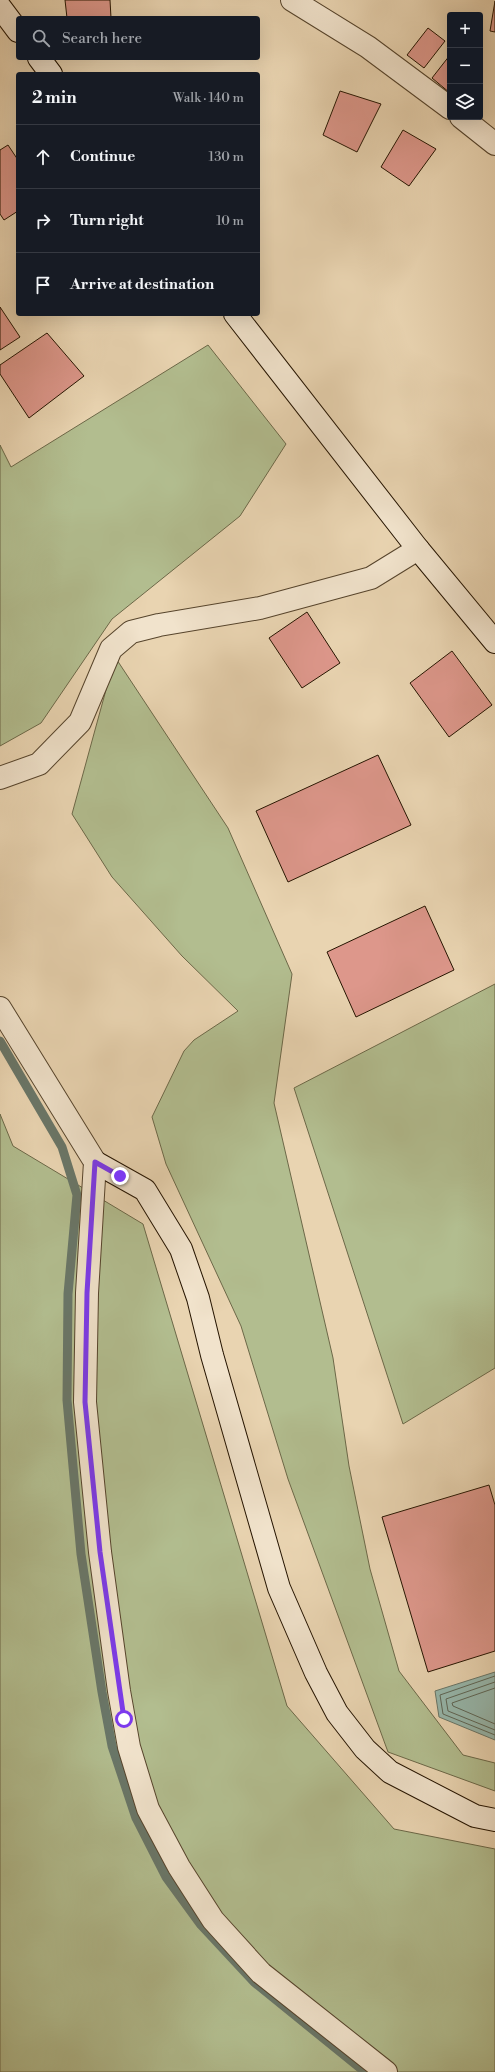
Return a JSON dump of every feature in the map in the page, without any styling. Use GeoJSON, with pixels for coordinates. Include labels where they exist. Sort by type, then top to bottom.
{"type":"FeatureCollection","features":[{"type":"Feature","properties":{"kind":"street"},"geometry":{"type":"LineString","coordinates":[[292,0],[368,47],[447,106]]}},
{"type":"Feature","properties":{"kind":"street"},"geometry":{"type":"LineString","coordinates":[[0,7],[16,28]]}},
{"type":"Feature","properties":{"kind":"street"},"geometry":{"type":"LineString","coordinates":[[40,60],[50,72]]}},
{"type":"Feature","properties":{"kind":"street"},"geometry":{"type":"LineString","coordinates":[[465,120],[495,144]]}},
{"type":"Feature","properties":{"kind":"street"},"geometry":{"type":"LineString","coordinates":[[237,316],[418,549],[495,642]]}},
{"type":"Feature","properties":{"kind":"street"},"geometry":{"type":"LineString","coordinates":[[0,778],[39,764],[80,722],[111,649],[131,632],[159,625],[260,608],[371,578],[418,549]]}},
{"type":"Feature","properties":{"kind":"street"},"geometry":{"type":"LineString","coordinates":[[0,1008],[95,1162],[146,1190],[181,1249],[198,1298],[212,1355],[279,1588],[316,1673],[337,1713],[365,1749],[390,1772],[475,1816],[495,1820]]}},
{"type":"Feature","properties":{"kind":"street"},"geometry":{"type":"LineString","coordinates":[[95,1162],[87,1293],[85,1402],[100,1552],[119,1691],[129,1747],[148,1809],[179,1867],[213,1920],[261,1973],[386,2072]]}},
{"type":"Feature","properties":{"kind":"green space"},"geometry":{"type":"Polygon","coordinates":[[[208,345],[286,444],[240,516],[112,619],[41,723],[0,746],[0,445],[11,467],[208,345]]]}},
{"type":"Feature","properties":{"kind":"green space"},"geometry":{"type":"Polygon","coordinates":[[[115,657],[228,828],[292,974],[274,1103],[333,1358],[349,1466],[370,1569],[399,1671],[463,1755],[495,1763],[495,1791],[388,1752],[288,1479],[241,1326],[166,1164],[152,1117],[184,1051],[194,1040],[238,1011],[182,956],[112,877],[72,814],[115,657]]]}},
{"type":"Feature","properties":{"kind":"green space"},"geometry":{"type":"Polygon","coordinates":[[[495,984],[495,1368],[403,1424],[294,1088],[495,984]]]}},
{"type":"Feature","properties":{"kind":"green space"},"geometry":{"type":"Polygon","coordinates":[[[0,1114],[13,1146],[143,1224],[287,1706],[394,1829],[495,1849],[495,2072],[0,2072],[0,1114]]]}},
{"type":"Feature","properties":{"kind":"water"},"geometry":{"type":"Polygon","coordinates":[[[495,1672],[495,1740],[439,1717],[435,1691],[495,1672]]]}},
{"type":"Feature","properties":{"kind":"building"},"geometry":{"type":"Polygon","coordinates":[[[65,0],[110,0],[111,16],[67,16],[65,0]]]}},
{"type":"Feature","properties":{"kind":"building"},"geometry":{"type":"Polygon","coordinates":[[[495,1],[495,32],[490,31],[495,1]]]}},
{"type":"Feature","properties":{"kind":"building"},"geometry":{"type":"Polygon","coordinates":[[[428,28],[445,41],[424,68],[407,55],[428,28]]]}},
{"type":"Feature","properties":{"kind":"building"},"geometry":{"type":"Polygon","coordinates":[[[447,59],[447,90],[432,78],[447,59]]]}},
{"type":"Feature","properties":{"kind":"building"},"geometry":{"type":"Polygon","coordinates":[[[340,91],[381,104],[357,152],[323,135],[340,91]]]}},
{"type":"Feature","properties":{"kind":"building"},"geometry":{"type":"Polygon","coordinates":[[[403,130],[436,149],[409,186],[381,167],[403,130]]]}},
{"type":"Feature","properties":{"kind":"building"},"geometry":{"type":"Polygon","coordinates":[[[8,145],[16,157],[16,212],[4,220],[0,214],[0,150],[8,145]]]}},
{"type":"Feature","properties":{"kind":"building"},"geometry":{"type":"Polygon","coordinates":[[[0,307],[20,337],[0,350],[0,307]]]}},
{"type":"Feature","properties":{"kind":"building"},"geometry":{"type":"Polygon","coordinates":[[[47,333],[84,376],[29,418],[0,374],[0,365],[47,333]]]}},
{"type":"Feature","properties":{"kind":"building"},"geometry":{"type":"Polygon","coordinates":[[[307,612],[340,663],[302,688],[269,638],[307,612]]]}},
{"type":"Feature","properties":{"kind":"building"},"geometry":{"type":"Polygon","coordinates":[[[452,651],[492,705],[449,737],[410,683],[452,651]]]}},
{"type":"Feature","properties":{"kind":"building"},"geometry":{"type":"Polygon","coordinates":[[[378,755],[411,825],[288,882],[256,811],[378,755]]]}},
{"type":"Feature","properties":{"kind":"building"},"geometry":{"type":"Polygon","coordinates":[[[425,906],[454,970],[356,1017],[327,952],[425,906]]]}},
{"type":"Feature","properties":{"kind":"building"},"geometry":{"type":"Polygon","coordinates":[[[489,1485],[495,1505],[495,1651],[428,1672],[382,1517],[489,1485]]]}},
{"type":"Feature","properties":{"kind":"waterway"},"geometry":{"type":"LineString","coordinates":[[0,1041],[62,1147],[77,1195],[68,1294],[67,1400],[81,1554],[102,1692],[112,1746],[136,1818],[166,1877],[201,1925],[254,1982],[365,2072]]}},
{"type":"Feature","properties":{"kind":"route"},"geometry":{"type":"LineString","coordinates":[[120,1176],[95,1162],[87,1293],[85,1402],[100,1552],[124,1719]]}}]}
